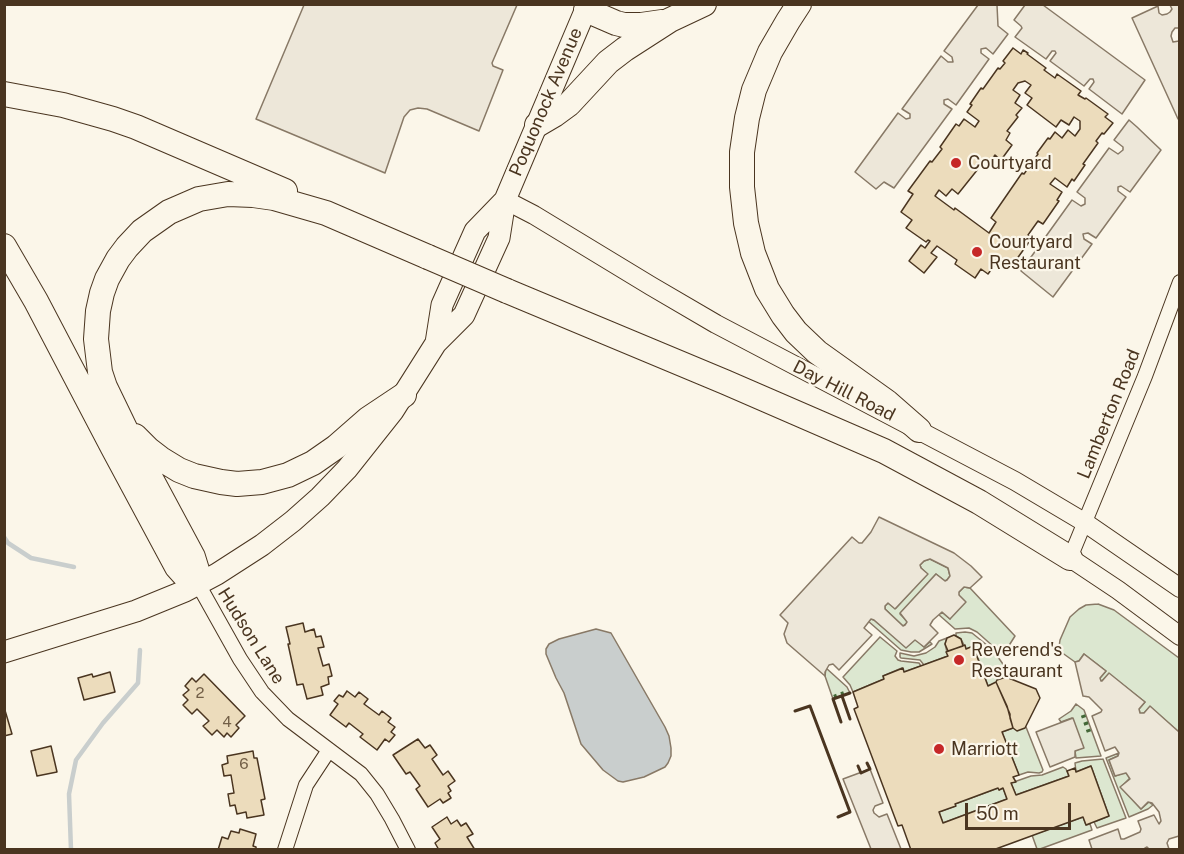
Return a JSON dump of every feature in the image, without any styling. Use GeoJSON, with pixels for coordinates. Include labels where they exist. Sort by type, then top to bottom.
{"type":"FeatureCollection","features":[{"type":"Feature","properties":{"kind":"highway"},"geometry":{"type":"LineString","coordinates":[[537,125],[554,116],[569,104],[614,57],[670,20],[704,4]]}},
{"type":"Feature","properties":{"kind":"highway"},"geometry":{"type":"LineString","coordinates":[[799,4],[770,52],[754,90],[747,117],[742,152],[742,187],[746,223],[753,253],[767,289],[796,332],[817,352],[887,402],[919,430]]}},
{"type":"Feature","properties":{"kind":"highway"},"geometry":{"type":"LineString","coordinates":[[587,7],[624,25],[641,25],[670,20]]}},
{"type":"Feature","properties":{"kind":"highway"},"geometry":{"type":"LineString","coordinates":[[4,94],[63,105],[128,124],[293,195],[326,213]]}},
{"type":"Feature","properties":{"kind":"highway"},"geometry":{"type":"LineString","coordinates":[[198,584],[193,557],[134,447],[105,387],[98,362],[96,339],[98,311],[104,286],[114,265],[127,246],[142,231],[178,207],[199,199],[240,194],[264,196],[326,213],[735,386],[884,452],[979,502],[1070,558]]}},
{"type":"Feature","properties":{"kind":"highway"},"geometry":{"type":"LineString","coordinates":[[4,246],[36,301],[177,567],[186,577],[198,584]]}},
{"type":"Feature","properties":{"kind":"highway"},"geometry":{"type":"LineString","coordinates":[[116,410],[141,443],[168,464],[208,480],[250,484],[276,479],[313,463],[330,452],[368,419],[404,395]]}},
{"type":"Feature","properties":{"kind":"main road","name":"Poquonock Avenue"},"geometry":{"type":"LineString","coordinates":[[4,652],[136,611],[198,584],[262,545],[320,497],[386,422],[436,343],[442,304],[475,231],[505,200],[587,7]]}},
{"type":"Feature","properties":{"kind":"main road","name":"Day Hill Road"},"geometry":{"type":"LineString","coordinates":[[505,200],[540,218],[716,324],[1015,481],[1084,522],[1179,588]]}},
{"type":"Feature","properties":{"kind":"main road"},"geometry":{"type":"LineString","coordinates":[[1070,558],[1179,636]]}},
{"type":"Feature","properties":{"kind":"street","name":"Lamberton Road"},"geometry":{"type":"LineString","coordinates":[[1070,558],[1145,376],[1179,282]]}},
{"type":"Feature","properties":{"kind":"street","name":"Hudson Lane"},"geometry":{"type":"LineString","coordinates":[[198,584],[240,659],[262,692],[288,719],[361,774],[377,794],[408,849]]}},
{"type":"Feature","properties":{"kind":"street"},"geometry":{"type":"LineString","coordinates":[[285,849],[306,785],[329,750]]}},
{"type":"Feature","properties":{"kind":"green space"},"geometry":{"type":"Polygon","coordinates":[[[930,559],[948,568],[950,576],[945,581],[936,574],[900,614],[907,621],[903,626],[885,609],[885,606],[888,603],[896,608],[927,574],[920,565],[930,559]]]}},
{"type":"Feature","properties":{"kind":"green space"},"geometry":{"type":"Polygon","coordinates":[[[964,587],[970,588],[1015,636],[1003,655],[977,632],[969,628],[955,629],[938,614],[943,613],[950,619],[959,596],[958,593],[964,587]]]}},
{"type":"Feature","properties":{"kind":"green space"},"geometry":{"type":"Polygon","coordinates":[[[1098,604],[1114,610],[1179,658],[1179,732],[1150,707],[1140,714],[1139,709],[1145,702],[1109,674],[1101,682],[1100,678],[1106,671],[1084,654],[1079,661],[1075,662],[1061,652],[1060,640],[1070,617],[1086,605],[1098,604]]]}},
{"type":"Feature","properties":{"kind":"green space"},"geometry":{"type":"Polygon","coordinates":[[[871,619],[906,647],[914,640],[924,647],[930,642],[932,644],[919,652],[901,650],[868,621],[871,619]]]}},
{"type":"Feature","properties":{"kind":"green space"},"geometry":{"type":"Polygon","coordinates":[[[956,633],[972,633],[993,650],[1005,667],[1007,679],[1004,697],[996,683],[988,686],[974,647],[966,649],[961,639],[956,636],[956,633]]]}},
{"type":"Feature","properties":{"kind":"green space"},"geometry":{"type":"Polygon","coordinates":[[[880,637],[897,651],[895,656],[898,660],[919,663],[921,666],[904,672],[902,668],[883,676],[884,679],[853,692],[843,677],[880,637]]]}},
{"type":"Feature","properties":{"kind":"green space"},"geometry":{"type":"Polygon","coordinates":[[[947,638],[945,644],[948,656],[924,665],[920,660],[900,657],[900,653],[914,656],[926,653],[939,641],[947,638]]]}},
{"type":"Feature","properties":{"kind":"green space"},"geometry":{"type":"Polygon","coordinates":[[[826,668],[847,687],[850,693],[833,699],[825,676],[826,668]]]}},
{"type":"Feature","properties":{"kind":"green space"},"geometry":{"type":"Polygon","coordinates":[[[1076,704],[1084,710],[1101,756],[1076,758],[1075,751],[1083,747],[1072,718],[1061,722],[1059,719],[1071,711],[1076,704]]]}},
{"type":"Feature","properties":{"kind":"green space"},"geometry":{"type":"Polygon","coordinates":[[[1010,714],[1026,727],[1042,772],[1028,772],[1019,775],[1002,732],[1013,728],[1010,714]]]}},
{"type":"Feature","properties":{"kind":"green space"},"geometry":{"type":"Polygon","coordinates":[[[1119,753],[1118,756],[1109,760],[1115,776],[1126,772],[1130,778],[1121,787],[1141,809],[1149,802],[1153,805],[1129,817],[1106,758],[1119,753]]]}},
{"type":"Feature","properties":{"kind":"green space"},"geometry":{"type":"Polygon","coordinates":[[[1103,759],[1126,818],[1097,828],[1094,822],[1109,816],[1091,766],[1076,772],[1075,763],[1103,759]]]}},
{"type":"Feature","properties":{"kind":"green space"},"geometry":{"type":"Polygon","coordinates":[[[1063,767],[1069,776],[1016,795],[1011,783],[1063,767]]]}},
{"type":"Feature","properties":{"kind":"green space"},"geometry":{"type":"Polygon","coordinates":[[[998,788],[999,790],[1003,788],[1007,799],[943,823],[939,812],[998,788]]]}},
{"type":"Feature","properties":{"kind":"green space"},"geometry":{"type":"Polygon","coordinates":[[[1083,817],[1086,825],[1090,824],[1092,830],[1037,849],[1032,835],[1083,817]]]}},
{"type":"Feature","properties":{"kind":"shaded area"},"geometry":{"type":"Polygon","coordinates":[[[304,5],[517,5],[492,63],[493,66],[503,70],[479,131],[427,109],[410,110],[404,117],[385,173],[256,119],[304,5]]]}},
{"type":"Feature","properties":{"kind":"shaded area"},"geometry":{"type":"Polygon","coordinates":[[[978,5],[997,5],[998,26],[1008,34],[993,54],[986,48],[981,49],[981,53],[989,59],[956,105],[948,99],[944,100],[944,104],[952,109],[894,188],[884,182],[876,189],[855,172],[898,113],[906,119],[910,118],[910,114],[902,109],[941,56],[948,62],[953,62],[952,57],[944,51],[978,5]]]}},
{"type":"Feature","properties":{"kind":"shaded area"},"geometry":{"type":"Polygon","coordinates":[[[1025,5],[1043,5],[1145,80],[1122,114],[1089,89],[1094,82],[1093,79],[1090,79],[1084,86],[1050,61],[1055,51],[1052,51],[1046,59],[1015,37],[1022,28],[1014,20],[1025,5]]]}},
{"type":"Feature","properties":{"kind":"shaded area"},"geometry":{"type":"Polygon","coordinates":[[[1170,5],[1179,5],[1179,28],[1175,28],[1171,36],[1173,42],[1179,41],[1180,118],[1178,119],[1132,18],[1158,6],[1159,13],[1167,14],[1172,9],[1170,5]]]}},
{"type":"Feature","properties":{"kind":"shaded area"},"geometry":{"type":"Polygon","coordinates":[[[1129,120],[1161,150],[1130,192],[1121,186],[1118,187],[1118,191],[1126,197],[1096,238],[1088,233],[1083,234],[1084,239],[1092,244],[1053,297],[1021,271],[1072,200],[1081,206],[1085,204],[1085,198],[1077,192],[1109,148],[1118,154],[1123,150],[1123,147],[1114,140],[1129,120]]]}},
{"type":"Feature","properties":{"kind":"shaded area"},"geometry":{"type":"Polygon","coordinates":[[[879,517],[954,553],[982,577],[970,588],[964,587],[959,592],[966,602],[950,619],[942,612],[933,620],[930,625],[938,633],[924,647],[915,640],[906,648],[871,619],[864,628],[872,635],[839,670],[833,664],[829,665],[825,676],[787,643],[784,634],[788,623],[780,615],[852,537],[862,543],[879,517]],[[930,559],[924,561],[920,565],[928,574],[895,609],[888,603],[885,609],[903,626],[905,625],[907,622],[900,613],[936,574],[945,581],[947,580],[950,576],[948,568],[930,559]]]}},
{"type":"Feature","properties":{"kind":"shaded area"},"geometry":{"type":"Polygon","coordinates":[[[596,629],[611,633],[669,736],[671,756],[668,763],[665,767],[644,777],[618,781],[603,770],[581,744],[564,693],[546,654],[549,644],[559,639],[596,629]]]}},
{"type":"Feature","properties":{"kind":"shaded area"},"geometry":{"type":"Polygon","coordinates":[[[1084,654],[1106,671],[1100,678],[1101,681],[1109,673],[1145,702],[1139,709],[1140,713],[1144,713],[1150,706],[1179,732],[1179,836],[1169,839],[1167,843],[1169,849],[1149,849],[1147,847],[1142,850],[1092,849],[1089,840],[1118,829],[1121,839],[1124,839],[1140,832],[1138,821],[1154,815],[1159,824],[1161,821],[1159,812],[1152,803],[1148,802],[1141,809],[1120,787],[1130,779],[1126,773],[1115,776],[1109,760],[1118,756],[1119,753],[1115,747],[1105,751],[1092,716],[1102,710],[1089,697],[1083,696],[1075,662],[1079,661],[1084,654]]]}},
{"type":"Feature","properties":{"kind":"shaded area"},"geometry":{"type":"Polygon","coordinates":[[[1073,718],[1084,748],[1075,751],[1075,757],[1050,767],[1036,732],[1073,718]]]}},
{"type":"Feature","properties":{"kind":"shaded area"},"geometry":{"type":"Polygon","coordinates":[[[870,769],[883,803],[875,806],[874,813],[879,817],[887,814],[901,849],[871,849],[843,779],[870,769]]]}},
{"type":"Feature","properties":{"kind":"building","name":"Courtyard"},"geometry":{"type":"Polygon","coordinates":[[[1013,48],[1021,54],[1023,50],[1055,78],[1057,74],[1081,91],[1078,95],[1108,114],[1105,117],[1113,123],[1096,141],[1098,143],[1074,181],[1072,179],[1067,187],[1055,178],[1050,184],[1062,192],[1057,200],[1059,201],[1043,224],[1038,221],[1028,235],[1032,238],[1011,267],[1003,261],[1000,266],[996,263],[988,274],[981,269],[975,278],[955,264],[957,260],[937,246],[931,253],[937,257],[924,273],[909,261],[921,245],[925,248],[930,241],[926,242],[906,228],[912,220],[901,212],[913,194],[908,191],[942,149],[940,147],[956,124],[959,126],[964,119],[975,127],[979,121],[967,112],[972,105],[970,104],[998,68],[1000,69],[1005,63],[1003,61],[1013,48]],[[1025,81],[1018,83],[1013,90],[1020,95],[1015,103],[1022,108],[1007,131],[1010,133],[1006,140],[1012,145],[1001,160],[995,155],[990,162],[986,159],[958,194],[952,189],[946,196],[939,190],[935,196],[989,233],[996,222],[991,218],[1048,138],[1050,139],[1055,132],[1062,138],[1068,130],[1075,136],[1080,129],[1080,121],[1074,117],[1069,125],[1061,120],[1056,127],[1027,105],[1032,98],[1025,93],[1031,85],[1025,81]]]}},
{"type":"Feature","properties":{"kind":"building"},"geometry":{"type":"Polygon","coordinates":[[[303,623],[305,632],[314,629],[316,637],[321,636],[324,647],[318,648],[323,666],[329,664],[332,676],[328,677],[329,684],[321,687],[323,695],[307,699],[303,684],[297,685],[286,627],[303,623]]]}},
{"type":"Feature","properties":{"kind":"building"},"geometry":{"type":"Polygon","coordinates":[[[954,635],[961,639],[963,646],[948,651],[945,644],[947,638],[954,635]]]}},
{"type":"Feature","properties":{"kind":"building","name":"Marriott"},"geometry":{"type":"Polygon","coordinates":[[[965,645],[966,649],[973,646],[988,686],[996,682],[1010,714],[1013,728],[1002,732],[1019,775],[1013,777],[1016,782],[1011,783],[1016,795],[1069,776],[1067,771],[1075,768],[1076,772],[1091,766],[1109,816],[1086,825],[1083,817],[993,850],[911,850],[902,825],[898,826],[854,709],[858,707],[853,692],[903,668],[904,672],[948,656],[946,652],[965,645]],[[998,788],[939,812],[943,823],[1007,799],[1003,788],[999,790],[998,788]]]}},
{"type":"Feature","properties":{"kind":"building"},"geometry":{"type":"Polygon","coordinates":[[[110,672],[115,692],[84,700],[78,678],[110,672]]]}},
{"type":"Feature","properties":{"kind":"building"},"geometry":{"type":"Polygon","coordinates":[[[204,674],[245,716],[236,725],[239,728],[231,737],[227,733],[224,737],[217,730],[212,735],[203,726],[209,721],[197,709],[192,714],[183,705],[188,700],[183,695],[189,690],[185,686],[192,678],[196,682],[204,674]]]}},
{"type":"Feature","properties":{"kind":"building"},"geometry":{"type":"Polygon","coordinates":[[[1006,677],[1036,689],[1040,698],[1025,728],[1017,731],[1013,728],[1007,706],[996,682],[1006,677]]]}},
{"type":"Feature","properties":{"kind":"building"},"geometry":{"type":"Polygon","coordinates":[[[347,691],[355,697],[359,692],[368,699],[364,704],[379,715],[382,711],[391,718],[388,722],[395,727],[391,732],[395,735],[389,742],[385,739],[377,750],[360,737],[363,734],[349,723],[346,727],[330,715],[338,704],[334,701],[339,695],[343,697],[347,691]]]}},
{"type":"Feature","properties":{"kind":"building"},"geometry":{"type":"Polygon","coordinates":[[[4,707],[12,734],[4,736],[4,707]]]}},
{"type":"Feature","properties":{"kind":"building"},"geometry":{"type":"Polygon","coordinates":[[[418,739],[425,748],[430,745],[437,755],[432,759],[443,775],[448,771],[455,781],[448,786],[451,798],[443,803],[440,799],[428,807],[416,789],[420,786],[410,772],[406,774],[393,755],[418,739]]]}},
{"type":"Feature","properties":{"kind":"building"},"geometry":{"type":"Polygon","coordinates":[[[51,746],[57,772],[37,776],[31,751],[51,746]]]}},
{"type":"Feature","properties":{"kind":"building"},"geometry":{"type":"Polygon","coordinates":[[[253,751],[254,758],[257,758],[265,799],[261,800],[264,815],[247,818],[246,812],[237,814],[235,805],[230,806],[228,794],[234,793],[231,775],[224,776],[222,765],[228,763],[227,756],[253,751]]]}},
{"type":"Feature","properties":{"kind":"building"},"geometry":{"type":"Polygon","coordinates":[[[447,817],[451,824],[457,820],[461,826],[466,823],[473,834],[467,837],[475,850],[439,850],[435,843],[440,839],[432,827],[447,817]]]}},
{"type":"Feature","properties":{"kind":"building"},"geometry":{"type":"Polygon","coordinates":[[[240,829],[256,834],[253,846],[256,850],[218,850],[222,837],[228,839],[231,831],[239,833],[240,829]]]}},
{"type":"Feature","properties":{"kind":"waterway"},"geometry":{"type":"LineString","coordinates":[[4,537],[8,543],[31,558],[74,567]]}},
{"type":"Feature","properties":{"kind":"waterway"},"geometry":{"type":"LineString","coordinates":[[71,850],[69,794],[76,760],[103,723],[138,683],[140,650]]}},
{"type":"Feature","properties":{"kind":"hedge"},"geometry":{"type":"LineString","coordinates":[[834,697],[848,692]]}},
{"type":"Feature","properties":{"kind":"hedge"},"geometry":{"type":"LineString","coordinates":[[1083,715],[1089,732]]}},
{"type":"Feature","properties":{"kind":"wall"},"geometry":{"type":"LineString","coordinates":[[841,722],[833,699],[850,693]]}},
{"type":"Feature","properties":{"kind":"wall"},"geometry":{"type":"LineString","coordinates":[[842,696],[850,719]]}},
{"type":"Feature","properties":{"kind":"wall"},"geometry":{"type":"LineString","coordinates":[[795,711],[810,706],[850,812],[838,817]]}},
{"type":"Feature","properties":{"kind":"wall"},"geometry":{"type":"LineString","coordinates":[[858,766],[861,773],[870,769],[867,763]]}},
{"type":"Feature","properties":{"kind":"place","name":"Courtyard"},"geometry":{"type":"Point","coordinates":[956,163]}},
{"type":"Feature","properties":{"kind":"place","name":"Courtyard Restaurant"},"geometry":{"type":"Point","coordinates":[977,252]}},
{"type":"Feature","properties":{"kind":"place","name":"Reverend's Restaurant"},"geometry":{"type":"Point","coordinates":[959,660]}},
{"type":"Feature","properties":{"kind":"place","name":"Marriott"},"geometry":{"type":"Point","coordinates":[939,749]}}]}
